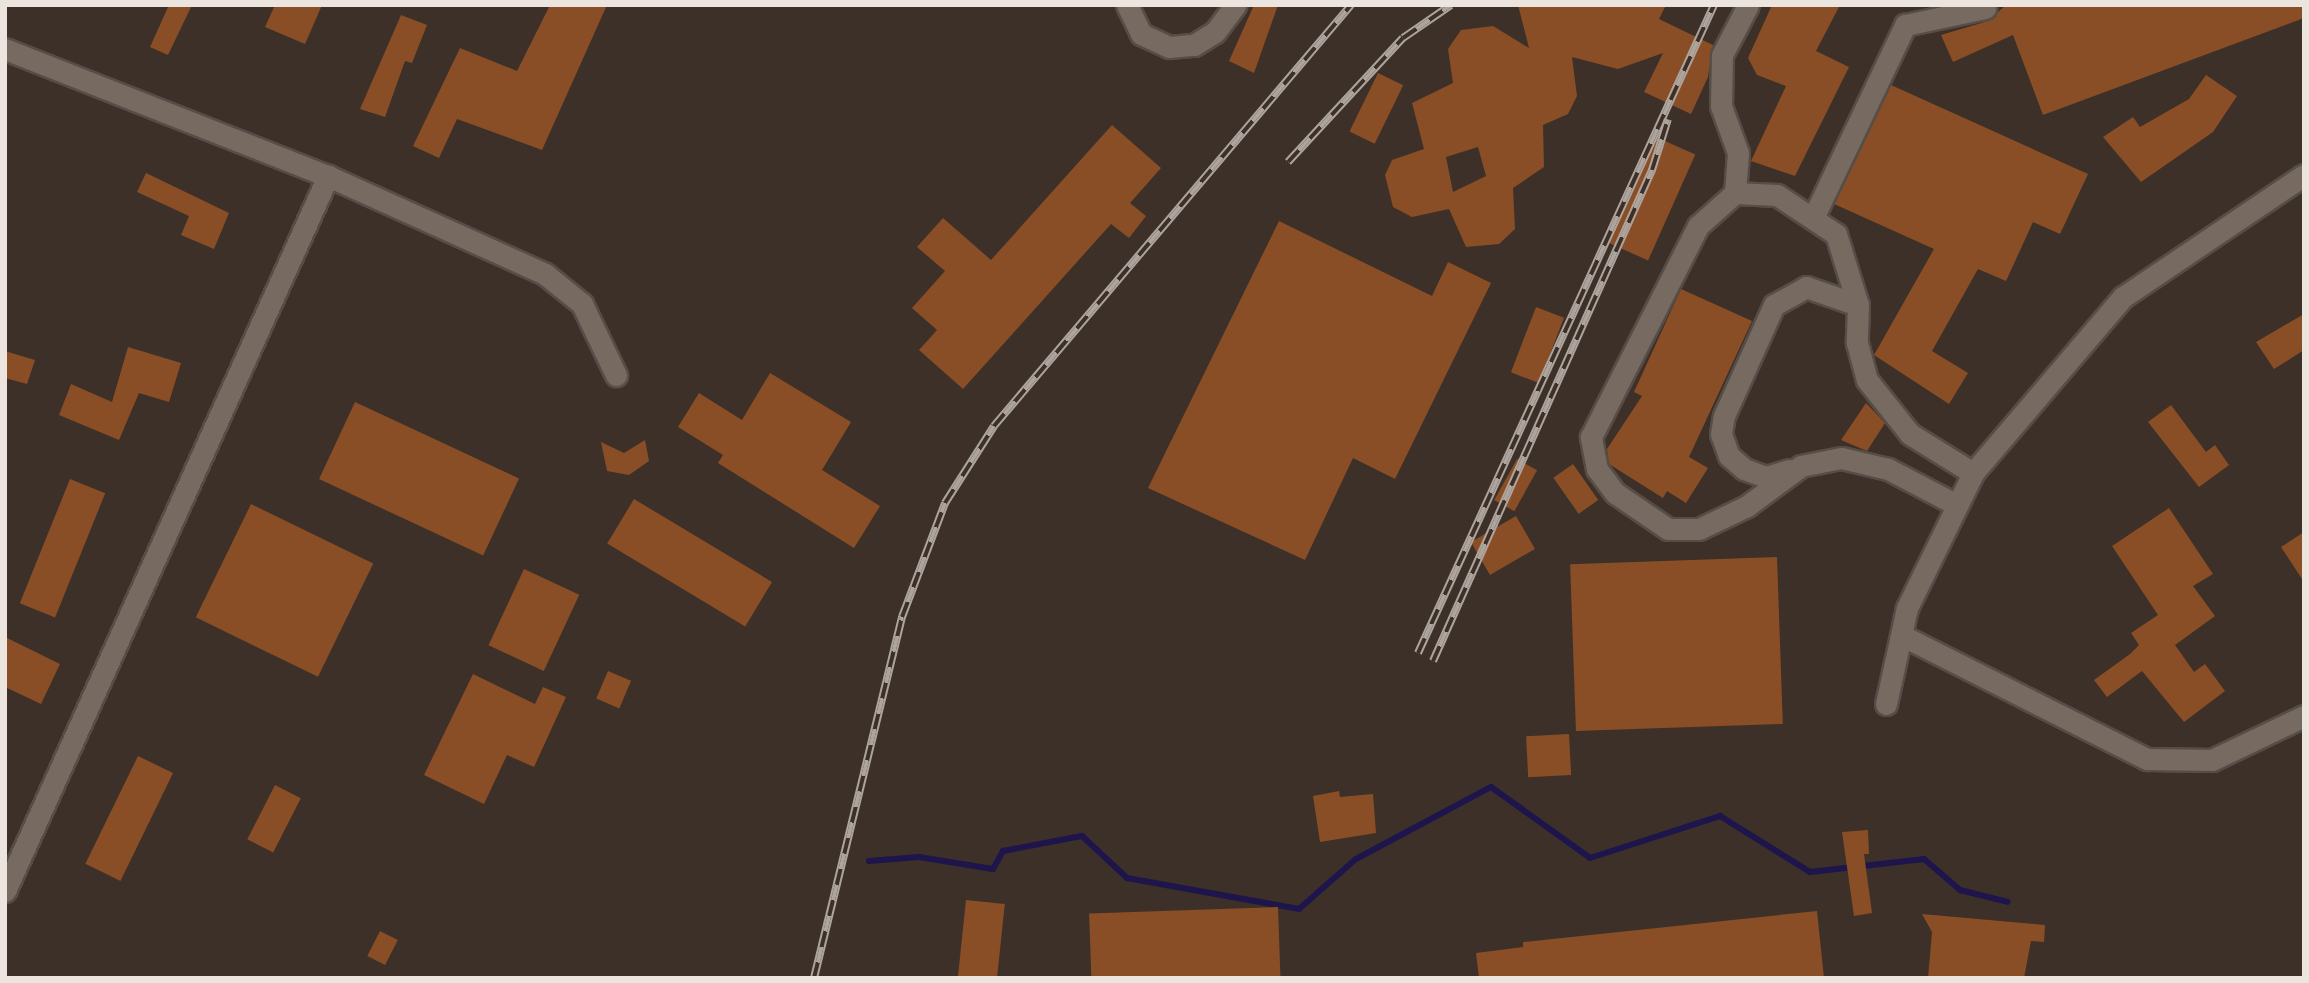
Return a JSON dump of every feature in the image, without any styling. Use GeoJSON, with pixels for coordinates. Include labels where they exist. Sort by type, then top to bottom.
{"type":"FeatureCollection","features":[{"type":"Feature","properties":{"kind":"street"},"geometry":{"type":"LineString","coordinates":[[1127,5],[1141,34],[1168,47],[1194,45],[1215,32],[1235,5]]}},
{"type":"Feature","properties":{"kind":"street"},"geometry":{"type":"LineString","coordinates":[[1748,5],[1722,55],[1721,106],[1738,153],[1735,193],[1698,226],[1591,437],[1597,469],[1647,519],[1668,528],[1699,529],[1746,506],[1801,466]]}},
{"type":"Feature","properties":{"kind":"street"},"geometry":{"type":"LineString","coordinates":[[1814,216],[1902,15],[1985,8]]}},
{"type":"Feature","properties":{"kind":"street"},"geometry":{"type":"LineString","coordinates":[[5,49],[327,176],[545,274],[582,304],[616,375]]}},
{"type":"Feature","properties":{"kind":"street"},"geometry":{"type":"LineString","coordinates":[[1886,704],[1905,638],[1907,608],[1955,504],[1973,472],[2123,297],[2304,175]]}},
{"type":"Feature","properties":{"kind":"street"},"geometry":{"type":"LineString","coordinates":[[5,891],[327,176]]}},
{"type":"Feature","properties":{"kind":"street"},"geometry":{"type":"LineString","coordinates":[[1735,193],[1777,195],[1814,216],[1836,234],[1857,305],[1857,343],[1867,380],[1910,434],[1973,472]]}},
{"type":"Feature","properties":{"kind":"street"},"geometry":{"type":"LineString","coordinates":[[1857,305],[1806,287],[1774,305],[1724,416],[1721,434],[1729,456],[1744,469],[1766,477],[1841,458],[1888,469],[1955,504]]}},
{"type":"Feature","properties":{"kind":"street"},"geometry":{"type":"LineString","coordinates":[[1905,638],[2147,760],[2212,760],[2304,716]]}},
{"type":"Feature","properties":{"kind":"building"},"geometry":{"type":"Polygon","coordinates":[[[169,5],[192,5],[168,55],[150,47],[169,5]]]}},
{"type":"Feature","properties":{"kind":"building"},"geometry":{"type":"Polygon","coordinates":[[[275,5],[322,5],[305,44],[265,27],[275,5]]]}},
{"type":"Feature","properties":{"kind":"building"},"geometry":{"type":"Polygon","coordinates":[[[550,5],[607,5],[542,150],[457,119],[439,158],[413,146],[460,48],[517,71],[550,5]]]}},
{"type":"Feature","properties":{"kind":"building"},"geometry":{"type":"Polygon","coordinates":[[[1254,5],[1278,5],[1254,73],[1229,61],[1254,5]]]}},
{"type":"Feature","properties":{"kind":"building"},"geometry":{"type":"Polygon","coordinates":[[[1518,5],[1666,5],[1659,19],[1713,45],[1708,77],[1691,114],[1644,92],[1663,53],[1618,69],[1572,57],[1577,96],[1568,114],[1543,125],[1544,167],[1513,188],[1515,229],[1499,244],[1466,247],[1449,209],[1412,217],[1393,207],[1385,175],[1392,160],[1424,149],[1412,103],[1453,83],[1448,49],[1461,30],[1493,26],[1529,48],[1518,5]],[[1478,147],[1446,157],[1453,192],[1486,176],[1478,147]]]}},
{"type":"Feature","properties":{"kind":"building"},"geometry":{"type":"Polygon","coordinates":[[[1772,5],[1840,5],[1816,51],[1849,67],[1795,176],[1751,161],[1786,86],[1757,75],[1748,58],[1772,5]]]}},
{"type":"Feature","properties":{"kind":"building"},"geometry":{"type":"Polygon","coordinates":[[[2006,5],[2304,5],[2304,18],[2043,115],[2013,35],[1953,62],[1941,35],[1988,21],[2006,5]]]}},
{"type":"Feature","properties":{"kind":"building"},"geometry":{"type":"Polygon","coordinates":[[[401,15],[427,25],[412,63],[405,61],[385,117],[360,109],[401,15]]]}},
{"type":"Feature","properties":{"kind":"building"},"geometry":{"type":"Polygon","coordinates":[[[1378,73],[1403,85],[1375,144],[1350,131],[1378,73]]]}},
{"type":"Feature","properties":{"kind":"building"},"geometry":{"type":"Polygon","coordinates":[[[2206,75],[2237,96],[2213,132],[2141,182],[2103,137],[2133,117],[2140,127],[2189,99],[2206,75]]]}},
{"type":"Feature","properties":{"kind":"building"},"geometry":{"type":"Polygon","coordinates":[[[1891,85],[2088,174],[2060,234],[2033,222],[2006,281],[1978,269],[1932,351],[1968,373],[1949,404],[1874,355],[1934,249],[1834,204],[1891,85]]]}},
{"type":"Feature","properties":{"kind":"building"},"geometry":{"type":"Polygon","coordinates":[[[1112,125],[1161,168],[1130,203],[1146,216],[1129,238],[1111,224],[963,389],[919,350],[937,330],[912,308],[945,271],[917,247],[943,218],[991,260],[1112,125]]]}},
{"type":"Feature","properties":{"kind":"building"},"geometry":{"type":"Polygon","coordinates":[[[1656,137],[1695,154],[1648,260],[1609,243],[1656,137]]]}},
{"type":"Feature","properties":{"kind":"building"},"geometry":{"type":"Polygon","coordinates":[[[146,173],[229,213],[214,249],[181,235],[189,216],[137,192],[146,173]]]}},
{"type":"Feature","properties":{"kind":"building"},"geometry":{"type":"Polygon","coordinates":[[[1279,221],[1432,296],[1448,262],[1491,283],[1395,479],[1353,458],[1305,560],[1148,488],[1279,221]]]}},
{"type":"Feature","properties":{"kind":"building"},"geometry":{"type":"Polygon","coordinates":[[[1681,289],[1752,321],[1689,457],[1708,468],[1686,503],[1667,491],[1663,498],[1609,464],[1607,449],[1642,396],[1634,392],[1681,289]]]}},
{"type":"Feature","properties":{"kind":"building"},"geometry":{"type":"Polygon","coordinates":[[[1536,307],[1564,318],[1539,383],[1511,372],[1536,307]]]}},
{"type":"Feature","properties":{"kind":"building"},"geometry":{"type":"Polygon","coordinates":[[[2304,314],[2304,350],[2274,369],[2256,342],[2304,314]]]}},
{"type":"Feature","properties":{"kind":"building"},"geometry":{"type":"Polygon","coordinates":[[[128,347],[181,363],[169,402],[139,393],[119,440],[59,415],[71,384],[112,402],[128,347]]]}},
{"type":"Feature","properties":{"kind":"building"},"geometry":{"type":"Polygon","coordinates":[[[5,351],[35,360],[27,384],[5,378],[5,351]]]}},
{"type":"Feature","properties":{"kind":"building"},"geometry":{"type":"Polygon","coordinates":[[[770,373],[851,422],[822,470],[880,506],[854,548],[718,463],[723,455],[678,427],[699,393],[742,420],[770,373]]]}},
{"type":"Feature","properties":{"kind":"building"},"geometry":{"type":"Polygon","coordinates":[[[355,402],[519,478],[483,556],[319,479],[355,402]]]}},
{"type":"Feature","properties":{"kind":"building"},"geometry":{"type":"Polygon","coordinates":[[[1866,403],[1885,423],[1867,451],[1841,440],[1866,403]]]}},
{"type":"Feature","properties":{"kind":"building"},"geometry":{"type":"Polygon","coordinates":[[[2171,405],[2206,452],[2215,445],[2229,465],[2199,487],[2148,422],[2171,405]]]}},
{"type":"Feature","properties":{"kind":"building"},"geometry":{"type":"Polygon","coordinates":[[[645,440],[649,461],[629,475],[607,471],[601,442],[624,453],[645,440]]]}},
{"type":"Feature","properties":{"kind":"building"},"geometry":{"type":"Polygon","coordinates":[[[1517,459],[1537,470],[1514,511],[1494,500],[1517,459]]]}},
{"type":"Feature","properties":{"kind":"building"},"geometry":{"type":"Polygon","coordinates":[[[1573,464],[1598,500],[1579,514],[1553,478],[1573,464]]]}},
{"type":"Feature","properties":{"kind":"building"},"geometry":{"type":"Polygon","coordinates":[[[70,479],[105,493],[55,617],[20,603],[70,479]]]}},
{"type":"Feature","properties":{"kind":"building"},"geometry":{"type":"Polygon","coordinates":[[[634,499],[772,582],[745,626],[607,544],[634,499]]]}},
{"type":"Feature","properties":{"kind":"building"},"geometry":{"type":"Polygon","coordinates":[[[251,504],[373,564],[318,677],[196,617],[251,504]]]}},
{"type":"Feature","properties":{"kind":"building"},"geometry":{"type":"Polygon","coordinates":[[[2169,508],[2213,574],[2193,586],[2215,616],[2175,645],[2194,672],[2205,664],[2225,691],[2184,722],[2142,671],[2107,697],[2094,680],[2139,645],[2131,633],[2158,615],[2112,546],[2169,508]]]}},
{"type":"Feature","properties":{"kind":"building"},"geometry":{"type":"Polygon","coordinates":[[[1516,516],[1535,549],[1490,575],[1471,542],[1516,516]]]}},
{"type":"Feature","properties":{"kind":"building"},"geometry":{"type":"Polygon","coordinates":[[[2304,532],[2304,582],[2281,547],[2304,532]]]}},
{"type":"Feature","properties":{"kind":"building"},"geometry":{"type":"Polygon","coordinates":[[[1777,557],[1783,724],[1576,731],[1570,564],[1777,557]]]}},
{"type":"Feature","properties":{"kind":"building"},"geometry":{"type":"Polygon","coordinates":[[[524,569],[579,595],[544,671],[489,645],[524,569]]]}},
{"type":"Feature","properties":{"kind":"building"},"geometry":{"type":"Polygon","coordinates":[[[5,637],[60,664],[41,704],[5,687],[5,637]]]}},
{"type":"Feature","properties":{"kind":"building"},"geometry":{"type":"Polygon","coordinates":[[[608,671],[631,681],[619,708],[596,699],[608,671]]]}},
{"type":"Feature","properties":{"kind":"building"},"geometry":{"type":"Polygon","coordinates":[[[473,674],[535,704],[543,687],[566,697],[534,767],[507,755],[484,804],[424,775],[473,674]]]}},
{"type":"Feature","properties":{"kind":"building"},"geometry":{"type":"Polygon","coordinates":[[[1569,734],[1571,775],[1528,777],[1526,736],[1569,734]]]}},
{"type":"Feature","properties":{"kind":"building"},"geometry":{"type":"Polygon","coordinates":[[[138,756],[173,773],[120,881],[85,864],[138,756]]]}},
{"type":"Feature","properties":{"kind":"building"},"geometry":{"type":"Polygon","coordinates":[[[275,785],[301,798],[273,853],[247,839],[275,785]]]}},
{"type":"Feature","properties":{"kind":"building"},"geometry":{"type":"Polygon","coordinates":[[[1339,791],[1340,797],[1373,794],[1376,833],[1320,842],[1313,796],[1339,791]]]}},
{"type":"Feature","properties":{"kind":"building"},"geometry":{"type":"Polygon","coordinates":[[[1868,830],[1869,854],[1864,854],[1872,913],[1854,916],[1842,832],[1868,830]]]}},
{"type":"Feature","properties":{"kind":"building"},"geometry":{"type":"Polygon","coordinates":[[[966,900],[1005,904],[997,978],[958,978],[966,900]]]}},
{"type":"Feature","properties":{"kind":"building"},"geometry":{"type":"Polygon","coordinates":[[[1278,907],[1280,978],[1091,978],[1089,914],[1278,907]]]}},
{"type":"Feature","properties":{"kind":"building"},"geometry":{"type":"Polygon","coordinates":[[[1817,911],[1824,978],[1479,978],[1476,953],[1523,947],[1523,942],[1817,911]]]}},
{"type":"Feature","properties":{"kind":"building"},"geometry":{"type":"Polygon","coordinates":[[[1922,914],[2045,925],[2044,942],[2031,941],[2024,978],[1928,978],[1932,932],[1922,914]]]}},
{"type":"Feature","properties":{"kind":"building"},"geometry":{"type":"Polygon","coordinates":[[[380,931],[398,940],[385,965],[367,956],[380,931]]]}},
{"type":"Feature","properties":{"kind":"waterway"},"geometry":{"type":"LineString","coordinates":[[869,861],[919,857],[993,869],[1003,851],[1082,836],[1127,878],[1299,909],[1356,859],[1491,787],[1590,858],[1720,816],[1810,872],[1924,859],[1960,890],[2008,902]]}},
{"type":"Feature","properties":{"kind":"railway"},"geometry":{"type":"LineString","coordinates":[[814,978],[902,617],[945,503],[994,426],[1351,5]]}},
{"type":"Feature","properties":{"kind":"railway"},"geometry":{"type":"LineString","coordinates":[[1288,162],[1403,38],[1451,5]]}},
{"type":"Feature","properties":{"kind":"railway"},"geometry":{"type":"LineString","coordinates":[[1418,653],[1714,5]]}},
{"type":"Feature","properties":{"kind":"railway"},"geometry":{"type":"LineString","coordinates":[[1433,661],[1652,170],[1668,119]]}}]}
